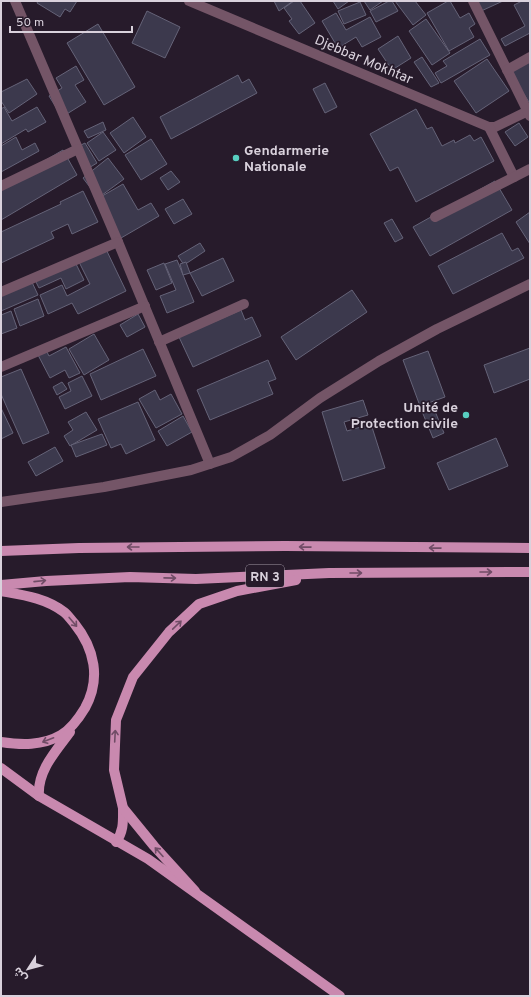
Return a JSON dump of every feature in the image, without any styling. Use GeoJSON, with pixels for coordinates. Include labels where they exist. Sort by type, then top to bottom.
{"type":"FeatureCollection","features":[{"type":"Feature","properties":{"kind":"main road","name":"RN 3"},"geometry":{"type":"LineString","coordinates":[[1,551],[79,548],[277,546],[530,548]]}},
{"type":"Feature","properties":{"kind":"main road","name":"RN 3"},"geometry":{"type":"LineString","coordinates":[[1,586],[54,580],[130,578],[196,579],[329,573],[530,572]]}},
{"type":"Feature","properties":{"kind":"main road"},"geometry":{"type":"LineString","coordinates":[[116,842],[121,835],[123,827],[123,808],[114,770],[116,720],[133,677],[169,632],[199,604],[237,591],[329,573]]}},
{"type":"Feature","properties":{"kind":"main road"},"geometry":{"type":"LineString","coordinates":[[1,591],[45,601],[65,612],[82,633],[93,655],[95,678],[92,696],[79,719],[42,772],[38,785],[39,796]]}},
{"type":"Feature","properties":{"kind":"main road"},"geometry":{"type":"LineString","coordinates":[[1,742],[17,744],[39,743],[61,735],[79,719]]}},
{"type":"Feature","properties":{"kind":"main road"},"geometry":{"type":"LineString","coordinates":[[1,768],[39,796],[116,842],[148,859],[340,996]]}},
{"type":"Feature","properties":{"kind":"main road"},"geometry":{"type":"LineString","coordinates":[[123,808],[194,891]]}},
{"type":"Feature","properties":{"kind":"street"},"geometry":{"type":"LineString","coordinates":[[15,1],[145,306],[210,464]]}},
{"type":"Feature","properties":{"kind":"street","name":"Djebbar Mokhtar"},"geometry":{"type":"LineString","coordinates":[[189,1],[489,127]]}},
{"type":"Feature","properties":{"kind":"street"},"geometry":{"type":"LineString","coordinates":[[473,1],[529,113],[495,127],[489,127],[514,177]]}},
{"type":"Feature","properties":{"kind":"street"},"geometry":{"type":"LineString","coordinates":[[507,70],[530,57]]}},
{"type":"Feature","properties":{"kind":"street"},"geometry":{"type":"LineString","coordinates":[[1,186],[78,149]]}},
{"type":"Feature","properties":{"kind":"street"},"geometry":{"type":"LineString","coordinates":[[435,217],[530,169]]}},
{"type":"Feature","properties":{"kind":"street"},"geometry":{"type":"LineString","coordinates":[[1,292],[118,242]]}},
{"type":"Feature","properties":{"kind":"street"},"geometry":{"type":"LineString","coordinates":[[1,502],[104,487],[191,470],[231,457],[270,436],[320,398],[379,362],[437,329],[530,284]]}},
{"type":"Feature","properties":{"kind":"street"},"geometry":{"type":"LineString","coordinates":[[159,342],[244,304]]}},
{"type":"Feature","properties":{"kind":"street"},"geometry":{"type":"LineString","coordinates":[[1,367],[145,306]]}},
{"type":"Feature","properties":{"kind":"building"},"geometry":{"type":"Polygon","coordinates":[[[38,1],[77,1],[70,12],[65,9],[60,17],[37,3],[38,1]]]}},
{"type":"Feature","properties":{"kind":"building"},"geometry":{"type":"Polygon","coordinates":[[[274,1],[293,1],[279,11],[274,1]]]}},
{"type":"Feature","properties":{"kind":"building"},"geometry":{"type":"Polygon","coordinates":[[[294,1],[300,1],[315,23],[299,34],[289,21],[292,19],[284,8],[294,1]]]}},
{"type":"Feature","properties":{"kind":"building"},"geometry":{"type":"Polygon","coordinates":[[[333,1],[349,1],[338,9],[333,1]]]}},
{"type":"Feature","properties":{"kind":"building"},"geometry":{"type":"Polygon","coordinates":[[[364,1],[383,1],[370,10],[364,1]]]}},
{"type":"Feature","properties":{"kind":"building"},"geometry":{"type":"Polygon","coordinates":[[[389,1],[392,1],[398,11],[376,22],[370,11],[389,1]]]}},
{"type":"Feature","properties":{"kind":"building"},"geometry":{"type":"Polygon","coordinates":[[[395,1],[415,1],[426,15],[413,25],[395,1]]]}},
{"type":"Feature","properties":{"kind":"building"},"geometry":{"type":"Polygon","coordinates":[[[450,1],[460,18],[469,13],[475,24],[469,28],[474,37],[449,51],[427,13],[450,1]]]}},
{"type":"Feature","properties":{"kind":"building"},"geometry":{"type":"Polygon","coordinates":[[[474,1],[503,1],[479,12],[474,1]]]}},
{"type":"Feature","properties":{"kind":"building"},"geometry":{"type":"Polygon","coordinates":[[[522,1],[530,1],[530,33],[505,46],[501,39],[525,26],[514,5],[522,1]]]}},
{"type":"Feature","properties":{"kind":"building"},"geometry":{"type":"Polygon","coordinates":[[[360,2],[366,15],[344,24],[338,11],[360,2]]]}},
{"type":"Feature","properties":{"kind":"building"},"geometry":{"type":"Polygon","coordinates":[[[147,11],[180,27],[165,58],[132,43],[147,11]]]}},
{"type":"Feature","properties":{"kind":"building"},"geometry":{"type":"Polygon","coordinates":[[[336,13],[346,30],[370,17],[381,37],[362,47],[356,37],[338,48],[322,21],[336,13]]]}},
{"type":"Feature","properties":{"kind":"building"},"geometry":{"type":"Polygon","coordinates":[[[426,19],[450,53],[432,65],[409,31],[426,19]]]}},
{"type":"Feature","properties":{"kind":"building"},"geometry":{"type":"Polygon","coordinates":[[[98,24],[135,87],[104,105],[67,43],[98,24]]]}},
{"type":"Feature","properties":{"kind":"building"},"geometry":{"type":"Polygon","coordinates":[[[398,36],[411,58],[392,70],[378,49],[398,36]]]}},
{"type":"Feature","properties":{"kind":"building"},"geometry":{"type":"Polygon","coordinates":[[[480,39],[490,55],[441,83],[435,73],[447,66],[443,61],[480,39]]]}},
{"type":"Feature","properties":{"kind":"building"},"geometry":{"type":"Polygon","coordinates":[[[530,55],[530,101],[529,102],[508,70],[530,55]]]}},
{"type":"Feature","properties":{"kind":"building"},"geometry":{"type":"Polygon","coordinates":[[[422,57],[439,83],[431,87],[414,62],[422,57]]]}},
{"type":"Feature","properties":{"kind":"building"},"geometry":{"type":"Polygon","coordinates":[[[487,59],[509,91],[476,113],[454,81],[487,59]]]}},
{"type":"Feature","properties":{"kind":"building"},"geometry":{"type":"Polygon","coordinates":[[[76,66],[84,80],[75,85],[86,102],[62,117],[49,96],[62,88],[56,78],[76,66]]]}},
{"type":"Feature","properties":{"kind":"building"},"geometry":{"type":"Polygon","coordinates":[[[238,75],[242,83],[249,79],[257,93],[171,139],[160,117],[238,75]]]}},
{"type":"Feature","properties":{"kind":"building"},"geometry":{"type":"Polygon","coordinates":[[[27,79],[37,94],[9,113],[1,101],[1,92],[27,79]]]}},
{"type":"Feature","properties":{"kind":"building"},"geometry":{"type":"Polygon","coordinates":[[[325,83],[337,107],[325,113],[313,89],[325,83]]]}},
{"type":"Feature","properties":{"kind":"building"},"geometry":{"type":"Polygon","coordinates":[[[4,107],[12,121],[37,107],[46,122],[28,132],[26,129],[1,144],[1,109],[4,107]]]}},
{"type":"Feature","properties":{"kind":"building"},"geometry":{"type":"Polygon","coordinates":[[[416,109],[427,129],[432,127],[442,146],[454,140],[455,143],[470,135],[474,141],[481,137],[494,161],[416,202],[398,167],[390,171],[370,134],[416,109]]]}},
{"type":"Feature","properties":{"kind":"building"},"geometry":{"type":"Polygon","coordinates":[[[133,117],[146,137],[124,153],[110,133],[133,117]]]}},
{"type":"Feature","properties":{"kind":"building"},"geometry":{"type":"Polygon","coordinates":[[[103,122],[106,130],[88,138],[84,131],[103,122]]]}},
{"type":"Feature","properties":{"kind":"building"},"geometry":{"type":"Polygon","coordinates":[[[519,123],[528,137],[515,146],[505,132],[519,123]]]}},
{"type":"Feature","properties":{"kind":"building"},"geometry":{"type":"Polygon","coordinates":[[[103,132],[116,150],[99,161],[87,143],[103,132]]]}},
{"type":"Feature","properties":{"kind":"building"},"geometry":{"type":"Polygon","coordinates":[[[16,137],[22,150],[35,143],[39,151],[1,172],[1,146],[16,137]]]}},
{"type":"Feature","properties":{"kind":"building"},"geometry":{"type":"Polygon","coordinates":[[[151,139],[167,164],[141,180],[125,155],[151,139]]]}},
{"type":"Feature","properties":{"kind":"building"},"geometry":{"type":"Polygon","coordinates":[[[85,143],[97,163],[87,169],[75,148],[85,143]]]}},
{"type":"Feature","properties":{"kind":"building"},"geometry":{"type":"Polygon","coordinates":[[[63,150],[77,175],[1,220],[1,186],[63,150]]]}},
{"type":"Feature","properties":{"kind":"building"},"geometry":{"type":"Polygon","coordinates":[[[108,158],[124,179],[98,198],[83,178],[108,158]]]}},
{"type":"Feature","properties":{"kind":"building"},"geometry":{"type":"Polygon","coordinates":[[[171,171],[180,182],[168,190],[160,178],[171,171]]]}},
{"type":"Feature","properties":{"kind":"building"},"geometry":{"type":"Polygon","coordinates":[[[495,181],[512,210],[430,256],[413,227],[495,181]]]}},
{"type":"Feature","properties":{"kind":"building"},"geometry":{"type":"Polygon","coordinates":[[[123,184],[138,210],[151,203],[159,216],[121,238],[97,199],[123,184]]]}},
{"type":"Feature","properties":{"kind":"building"},"geometry":{"type":"Polygon","coordinates":[[[83,191],[98,222],[72,234],[68,224],[51,232],[54,238],[1,263],[1,232],[61,204],[60,202],[83,191]]]}},
{"type":"Feature","properties":{"kind":"building"},"geometry":{"type":"Polygon","coordinates":[[[183,199],[192,214],[174,224],[165,209],[183,199]]]}},
{"type":"Feature","properties":{"kind":"building"},"geometry":{"type":"Polygon","coordinates":[[[530,212],[530,244],[516,222],[530,212]]]}},
{"type":"Feature","properties":{"kind":"building"},"geometry":{"type":"Polygon","coordinates":[[[392,219],[403,238],[395,242],[384,223],[392,219]]]}},
{"type":"Feature","properties":{"kind":"building"},"geometry":{"type":"Polygon","coordinates":[[[502,233],[512,251],[518,248],[524,258],[453,294],[438,266],[502,233]]]}},
{"type":"Feature","properties":{"kind":"building"},"geometry":{"type":"Polygon","coordinates":[[[200,243],[205,251],[184,265],[178,256],[200,243]]]}},
{"type":"Feature","properties":{"kind":"building"},"geometry":{"type":"Polygon","coordinates":[[[104,245],[126,291],[78,314],[72,303],[48,314],[40,295],[62,285],[67,296],[90,284],[77,258],[104,245]]]}},
{"type":"Feature","properties":{"kind":"building"},"geometry":{"type":"Polygon","coordinates":[[[73,258],[84,280],[66,289],[61,278],[39,288],[33,276],[73,258]]]}},
{"type":"Feature","properties":{"kind":"building"},"geometry":{"type":"Polygon","coordinates":[[[223,258],[234,281],[202,296],[190,273],[223,258]]]}},
{"type":"Feature","properties":{"kind":"building"},"geometry":{"type":"Polygon","coordinates":[[[177,260],[194,302],[167,313],[160,296],[176,290],[165,264],[177,260]]]}},
{"type":"Feature","properties":{"kind":"building"},"geometry":{"type":"Polygon","coordinates":[[[186,262],[190,273],[183,275],[180,264],[186,262]]]}},
{"type":"Feature","properties":{"kind":"building"},"geometry":{"type":"Polygon","coordinates":[[[164,263],[172,283],[156,290],[147,270],[164,263]]]}},
{"type":"Feature","properties":{"kind":"building"},"geometry":{"type":"Polygon","coordinates":[[[30,278],[38,295],[1,311],[1,290],[30,278]]]}},
{"type":"Feature","properties":{"kind":"building"},"geometry":{"type":"Polygon","coordinates":[[[352,290],[367,312],[296,360],[281,337],[352,290]]]}},
{"type":"Feature","properties":{"kind":"building"},"geometry":{"type":"Polygon","coordinates":[[[38,299],[44,316],[20,326],[14,309],[38,299]]]}},
{"type":"Feature","properties":{"kind":"building"},"geometry":{"type":"Polygon","coordinates":[[[241,310],[245,320],[252,317],[261,336],[193,367],[179,337],[241,310]]]}},
{"type":"Feature","properties":{"kind":"building"},"geometry":{"type":"Polygon","coordinates":[[[11,311],[17,328],[1,334],[1,315],[11,311]]]}},
{"type":"Feature","properties":{"kind":"building"},"geometry":{"type":"Polygon","coordinates":[[[138,314],[145,327],[127,337],[120,325],[138,314]]]}},
{"type":"Feature","properties":{"kind":"building"},"geometry":{"type":"Polygon","coordinates":[[[94,334],[109,360],[84,375],[69,349],[94,334]]]}},
{"type":"Feature","properties":{"kind":"building"},"geometry":{"type":"Polygon","coordinates":[[[66,347],[80,373],[69,378],[65,370],[50,378],[37,353],[45,348],[49,356],[66,347]]]}},
{"type":"Feature","properties":{"kind":"building"},"geometry":{"type":"Polygon","coordinates":[[[530,348],[530,379],[494,393],[484,365],[530,348]]]}},
{"type":"Feature","properties":{"kind":"building"},"geometry":{"type":"Polygon","coordinates":[[[143,349],[156,376],[101,400],[90,374],[143,349]]]}},
{"type":"Feature","properties":{"kind":"building"},"geometry":{"type":"Polygon","coordinates":[[[428,351],[445,397],[420,406],[403,360],[428,351]]]}},
{"type":"Feature","properties":{"kind":"building"},"geometry":{"type":"Polygon","coordinates":[[[268,360],[276,379],[268,382],[273,394],[210,420],[197,390],[268,360]]]}},
{"type":"Feature","properties":{"kind":"building"},"geometry":{"type":"Polygon","coordinates":[[[21,369],[49,433],[23,444],[1,394],[1,377],[21,369]]]}},
{"type":"Feature","properties":{"kind":"building"},"geometry":{"type":"Polygon","coordinates":[[[82,376],[92,396],[65,409],[59,397],[71,391],[68,383],[82,376]]]}},
{"type":"Feature","properties":{"kind":"building"},"geometry":{"type":"Polygon","coordinates":[[[62,382],[67,389],[57,395],[53,387],[62,382]]]}},
{"type":"Feature","properties":{"kind":"building"},"geometry":{"type":"Polygon","coordinates":[[[155,390],[160,400],[171,394],[182,414],[156,428],[139,399],[155,390]]]}},
{"type":"Feature","properties":{"kind":"building"},"geometry":{"type":"Polygon","coordinates":[[[363,400],[368,415],[344,422],[347,431],[371,424],[385,468],[343,481],[322,412],[363,400]]]}},
{"type":"Feature","properties":{"kind":"building"},"geometry":{"type":"Polygon","coordinates":[[[138,402],[155,440],[126,454],[121,444],[111,448],[98,419],[138,402]]]}},
{"type":"Feature","properties":{"kind":"building"},"geometry":{"type":"Polygon","coordinates":[[[432,404],[444,433],[433,438],[421,409],[432,404]]]}},
{"type":"Feature","properties":{"kind":"building"},"geometry":{"type":"Polygon","coordinates":[[[1,408],[13,433],[1,439],[1,408]]]}},
{"type":"Feature","properties":{"kind":"building"},"geometry":{"type":"Polygon","coordinates":[[[86,412],[97,430],[70,446],[64,436],[73,430],[68,422],[86,412]]]}},
{"type":"Feature","properties":{"kind":"building"},"geometry":{"type":"Polygon","coordinates":[[[183,416],[192,432],[167,446],[158,431],[183,416]]]}},
{"type":"Feature","properties":{"kind":"building"},"geometry":{"type":"Polygon","coordinates":[[[102,434],[107,445],[76,457],[71,445],[102,434]]]}},
{"type":"Feature","properties":{"kind":"building"},"geometry":{"type":"Polygon","coordinates":[[[496,438],[508,466],[449,490],[437,463],[496,438]]]}},
{"type":"Feature","properties":{"kind":"building"},"geometry":{"type":"Polygon","coordinates":[[[55,447],[63,461],[36,476],[28,462],[55,447]]]}},
{"type":"Feature","properties":{"kind":"place","name":"Gendarmerie Nationale"},"geometry":{"type":"Point","coordinates":[236,158]}},
{"type":"Feature","properties":{"kind":"place","name":"Unité de Protection civile"},"geometry":{"type":"Point","coordinates":[466,415]}}]}
